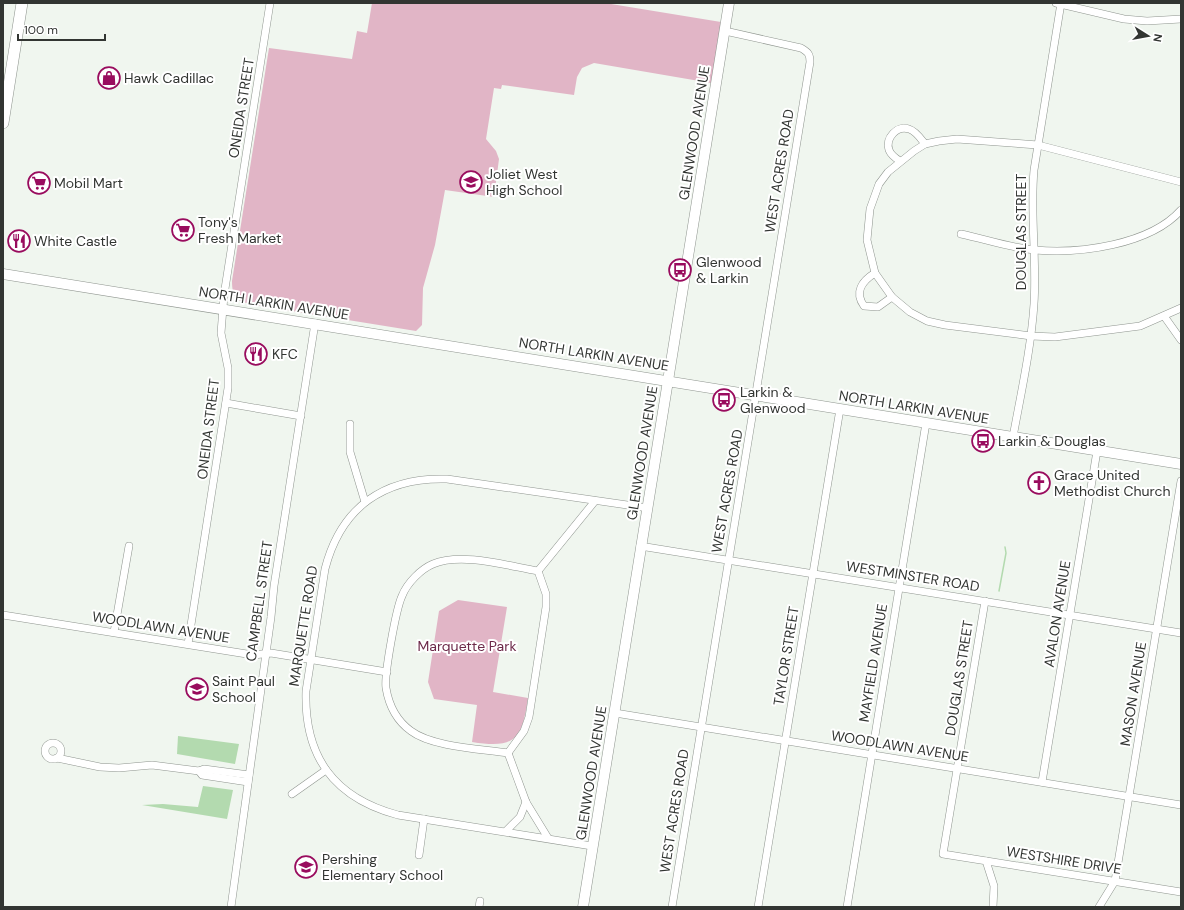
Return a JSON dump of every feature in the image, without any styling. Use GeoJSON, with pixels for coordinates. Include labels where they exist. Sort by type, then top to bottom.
{"type":"FeatureCollection","features":[{"type":"Feature","properties":{"kind":"main road"},"geometry":{"type":"LineString","coordinates":[[3,123],[22,3]]}},
{"type":"Feature","properties":{"kind":"main road","name":"GLENWOOD AVENUE"},"geometry":{"type":"LineString","coordinates":[[583,907],[615,713],[640,546],[648,508],[669,381],[729,3]]}},
{"type":"Feature","properties":{"kind":"main road","name":"NORTH LARKIN AVENUE"},"geometry":{"type":"LineString","coordinates":[[3,274],[315,323],[1181,464]]}},
{"type":"Feature","properties":{"kind":"street","name":"ONEIDA STREET"},"geometry":{"type":"LineString","coordinates":[[188,644],[226,403],[228,377],[221,339],[223,309],[270,3]]}},
{"type":"Feature","properties":{"kind":"street"},"geometry":{"type":"LineString","coordinates":[[1059,3],[1124,19],[1147,21],[1181,19]]}},
{"type":"Feature","properties":{"kind":"street","name":"DOUGLAS STREET"},"geometry":{"type":"LineString","coordinates":[[1013,437],[1031,336],[1034,304],[1032,189],[1059,3]]}},
{"type":"Feature","properties":{"kind":"street","name":"WEST ACRES ROAD"},"geometry":{"type":"LineString","coordinates":[[672,907],[756,396],[810,55],[807,51],[801,48],[725,30]]}},
{"type":"Feature","properties":{"kind":"street"},"geometry":{"type":"LineString","coordinates":[[900,161],[892,156],[888,148],[889,140],[893,133],[899,128],[909,128],[916,133],[925,144]]}},
{"type":"Feature","properties":{"kind":"street"},"geometry":{"type":"LineString","coordinates":[[1181,182],[1038,145],[957,139],[925,144],[900,161],[879,184],[870,209],[867,240],[875,273],[892,297],[910,312],[927,321],[965,328],[1031,336],[1055,337],[1114,331],[1140,326],[1181,308]]}},
{"type":"Feature","properties":{"kind":"street"},"geometry":{"type":"LineString","coordinates":[[961,234],[1034,250],[1088,248],[1133,239],[1169,222],[1181,210]]}},
{"type":"Feature","properties":{"kind":"street"},"geometry":{"type":"LineString","coordinates":[[875,273],[861,286],[858,293],[864,306],[878,307],[892,297]]}},
{"type":"Feature","properties":{"kind":"street"},"geometry":{"type":"LineString","coordinates":[[1164,316],[1181,340]]}},
{"type":"Feature","properties":{"kind":"street","name":"CAMPBELL STREET"},"geometry":{"type":"LineString","coordinates":[[231,907],[274,586],[315,323]]}},
{"type":"Feature","properties":{"kind":"street"},"geometry":{"type":"LineString","coordinates":[[226,403],[301,416]]}},
{"type":"Feature","properties":{"kind":"street","name":"TAYLOR STREET"},"geometry":{"type":"LineString","coordinates":[[758,907],[840,409]]}},
{"type":"Feature","properties":{"kind":"street","name":"MAYFIELD AVENUE"},"geometry":{"type":"LineString","coordinates":[[847,907],[926,423]]}},
{"type":"Feature","properties":{"kind":"street"},"geometry":{"type":"LineString","coordinates":[[350,424],[350,452],[364,502]]}},
{"type":"Feature","properties":{"kind":"street","name":"AVALON AVENUE"},"geometry":{"type":"LineString","coordinates":[[1042,782],[1097,451]]}},
{"type":"Feature","properties":{"kind":"street","name":"MARQUETTE ROAD"},"geometry":{"type":"LineString","coordinates":[[592,846],[386,812],[363,802],[340,785],[326,770],[312,745],[307,729],[305,711],[306,691],[325,569],[330,550],[348,519],[364,502],[391,486],[411,480],[428,478],[447,479],[648,508]]}},
{"type":"Feature","properties":{"kind":"street","name":"MASON AVENUE"},"geometry":{"type":"LineString","coordinates":[[1099,907],[1115,881],[1181,481]]}},
{"type":"Feature","properties":{"kind":"street"},"geometry":{"type":"LineString","coordinates":[[538,571],[595,501]]}},
{"type":"Feature","properties":{"kind":"street"},"geometry":{"type":"LineString","coordinates":[[114,632],[129,546]]}},
{"type":"Feature","properties":{"kind":"street","name":"WESTMINSTER ROAD"},"geometry":{"type":"LineString","coordinates":[[640,546],[1181,633]]}},
{"type":"Feature","properties":{"kind":"street"},"geometry":{"type":"LineString","coordinates":[[508,753],[438,742],[412,732],[394,713],[386,687],[387,672],[402,595],[409,584],[421,572],[433,564],[448,560],[466,559],[538,571]]}},
{"type":"Feature","properties":{"kind":"street"},"geometry":{"type":"LineString","coordinates":[[508,753],[524,731],[528,718],[546,606],[546,594],[538,571]]}},
{"type":"Feature","properties":{"kind":"street","name":"DOUGLAS STREET"},"geometry":{"type":"LineString","coordinates":[[943,854],[985,601]]}},
{"type":"Feature","properties":{"kind":"street","name":"WOODLAWN AVENUE"},"geometry":{"type":"LineString","coordinates":[[3,615],[253,655],[265,653],[312,659],[387,672]]}},
{"type":"Feature","properties":{"kind":"street","name":"WOODLAWN AVENUE"},"geometry":{"type":"LineString","coordinates":[[615,713],[1181,805]]}},
{"type":"Feature","properties":{"kind":"street"},"geometry":{"type":"LineString","coordinates":[[508,753],[526,802],[548,838]]}},
{"type":"Feature","properties":{"kind":"street"},"geometry":{"type":"LineString","coordinates":[[57,758],[66,762],[100,767],[120,768],[152,765],[199,771],[204,769],[248,779]]}},
{"type":"Feature","properties":{"kind":"street"},"geometry":{"type":"LineString","coordinates":[[292,794],[326,770]]}},
{"type":"Feature","properties":{"kind":"street"},"geometry":{"type":"LineString","coordinates":[[506,831],[520,817],[526,802]]}},
{"type":"Feature","properties":{"kind":"street"},"geometry":{"type":"LineString","coordinates":[[419,855],[424,819]]}},
{"type":"Feature","properties":{"kind":"street","name":"WESTSHIRE DRIVE"},"geometry":{"type":"LineString","coordinates":[[943,854],[1181,892]]}},
{"type":"Feature","properties":{"kind":"street"},"geometry":{"type":"LineString","coordinates":[[986,861],[994,886],[993,907]]}},
{"type":"Feature","properties":{"kind":"green space"},"geometry":{"type":"Polygon","coordinates":[[[372,3],[605,3],[721,22],[711,83],[594,63],[582,68],[577,77],[574,95],[502,85],[501,89],[494,88],[486,139],[496,151],[499,159],[494,197],[445,190],[435,245],[423,288],[422,325],[416,331],[255,305],[240,301],[233,292],[232,281],[269,48],[352,59],[357,31],[367,33],[372,3]]]}},
{"type":"Feature","properties":{"kind":"green space","name":"Marquette Park"},"geometry":{"type":"Polygon","coordinates":[[[458,600],[507,607],[493,692],[528,698],[526,712],[519,732],[514,738],[507,742],[487,744],[472,742],[477,705],[434,699],[428,682],[439,611],[458,600]]]}},
{"type":"Feature","properties":{"kind":"shaded area"},"geometry":{"type":"Polygon","coordinates":[[[178,736],[239,744],[235,764],[177,754],[178,736]]]}},
{"type":"Feature","properties":{"kind":"shaded area"},"geometry":{"type":"Polygon","coordinates":[[[203,786],[233,790],[227,819],[142,805],[163,804],[198,807],[203,786]]]}},
{"type":"Feature","properties":{"kind":"waterway"},"geometry":{"type":"LineString","coordinates":[[999,591],[1006,553],[1005,547]]}},
{"type":"Feature","properties":{"kind":"place","name":"Hawk Cadillac"},"geometry":{"type":"Point","coordinates":[109,78]}},
{"type":"Feature","properties":{"kind":"place","name":"Joliet West High School"},"geometry":{"type":"Point","coordinates":[471,182]}},
{"type":"Feature","properties":{"kind":"place","name":"Mobil Mart"},"geometry":{"type":"Point","coordinates":[39,183]}},
{"type":"Feature","properties":{"kind":"place","name":"Tony's Fresh Market"},"geometry":{"type":"Point","coordinates":[183,230]}},
{"type":"Feature","properties":{"kind":"place","name":"White Castle"},"geometry":{"type":"Point","coordinates":[19,241]}},
{"type":"Feature","properties":{"kind":"place","name":"Glenwood & Larkin"},"geometry":{"type":"Point","coordinates":[680,270]}},
{"type":"Feature","properties":{"kind":"place","name":"KFC"},"geometry":{"type":"Point","coordinates":[256,354]}},
{"type":"Feature","properties":{"kind":"place","name":"Larkin & Glenwood"},"geometry":{"type":"Point","coordinates":[724,400]}},
{"type":"Feature","properties":{"kind":"place","name":"Larkin & Douglas"},"geometry":{"type":"Point","coordinates":[983,441]}},
{"type":"Feature","properties":{"kind":"place","name":"Grace United Methodist Church"},"geometry":{"type":"Point","coordinates":[1039,483]}},
{"type":"Feature","properties":{"kind":"place","name":"Saint Paul School"},"geometry":{"type":"Point","coordinates":[197,689]}},
{"type":"Feature","properties":{"kind":"place","name":"Pershing Elementary School"},"geometry":{"type":"Point","coordinates":[306,867]}}]}
